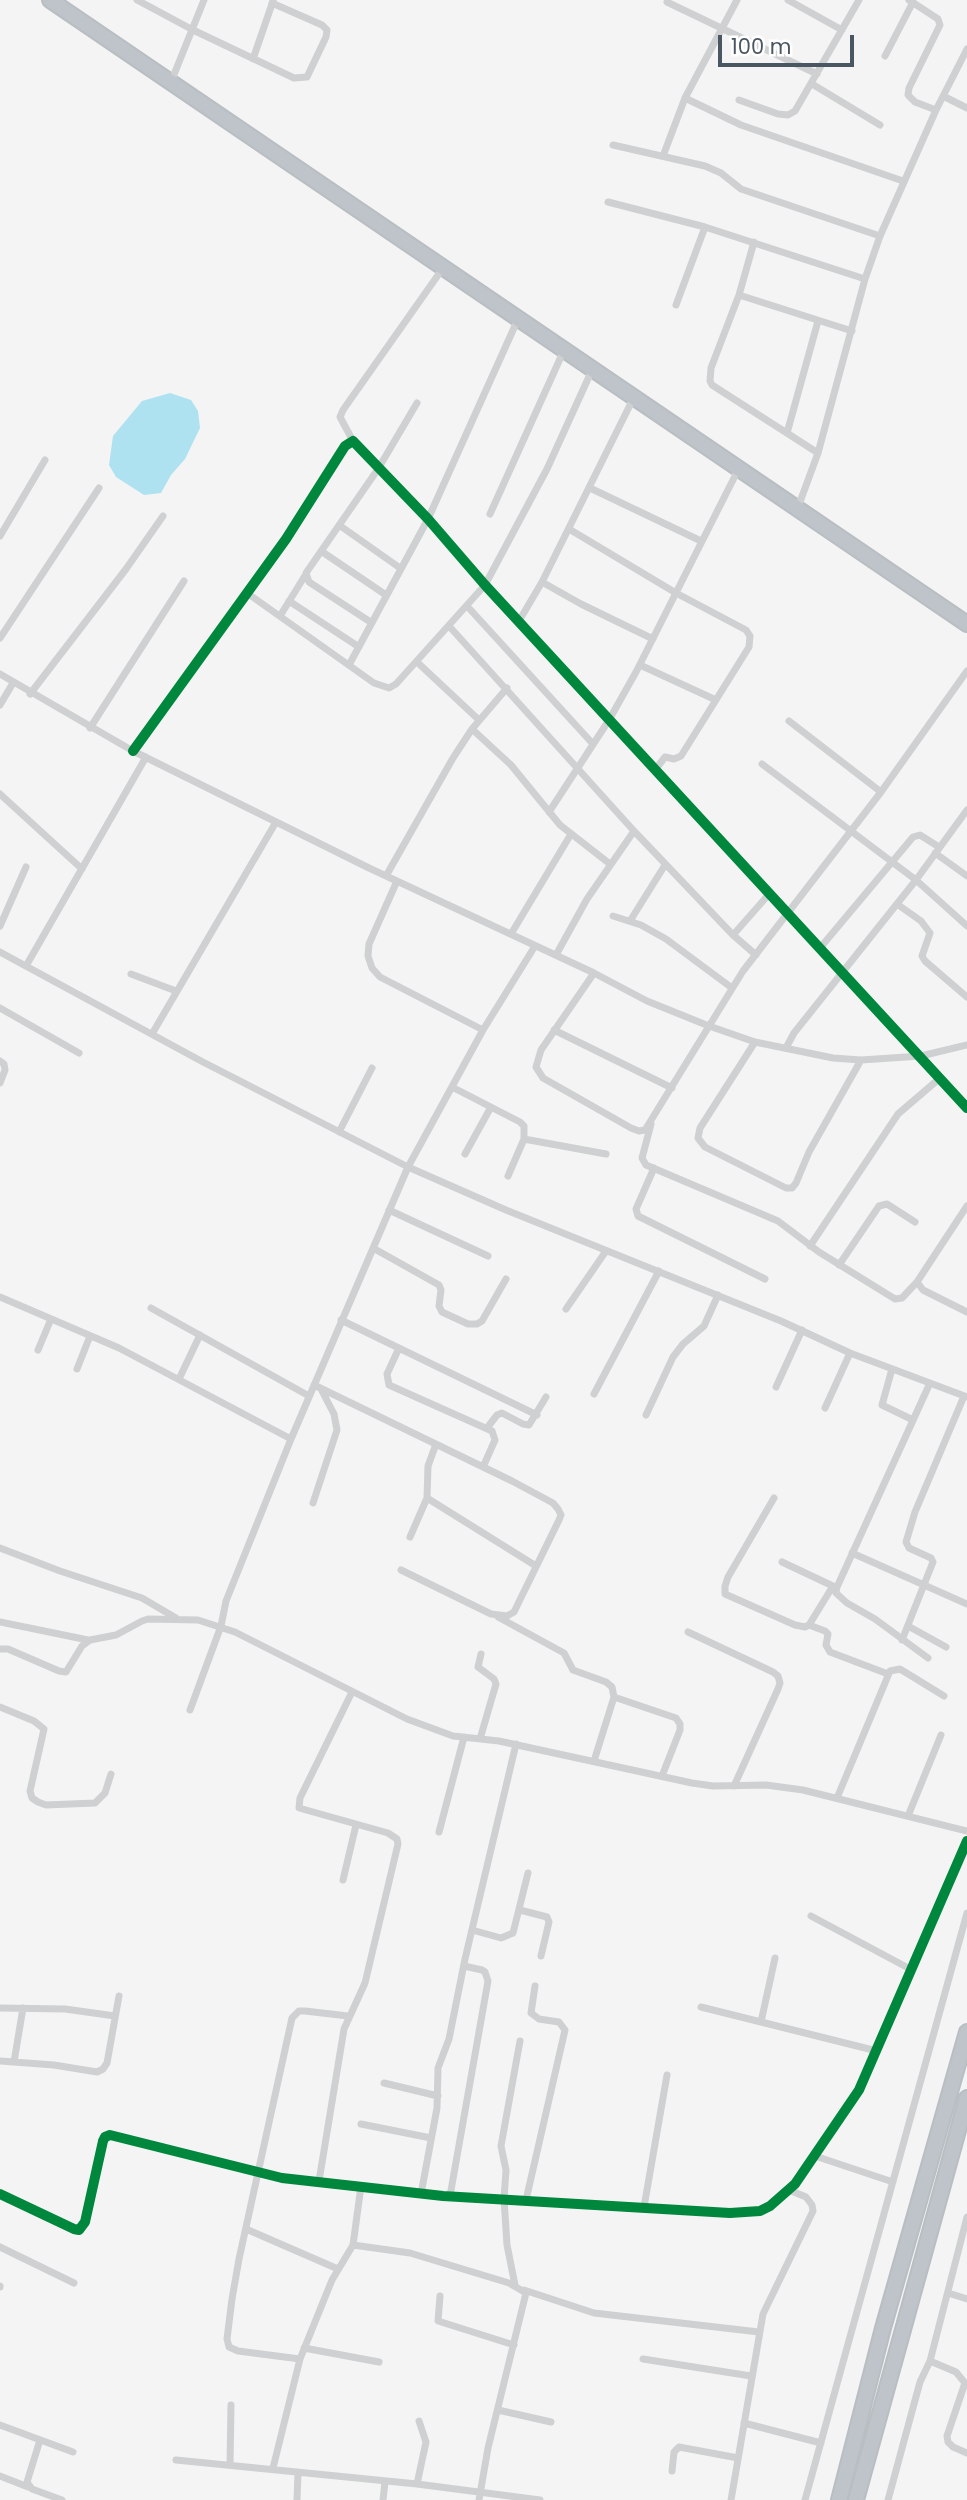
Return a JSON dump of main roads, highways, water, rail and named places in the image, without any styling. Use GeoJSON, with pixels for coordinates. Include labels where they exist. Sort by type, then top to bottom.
{"type":"FeatureCollection","features":[{"type":"Feature","properties":{"kind":"highway"},"geometry":{"type":"LineString","coordinates":[[50,0],[967,624]]}},
{"type":"Feature","properties":{"kind":"highway"},"geometry":{"type":"LineString","coordinates":[[839,2500],[883,2328],[967,2032]]}},
{"type":"Feature","properties":{"kind":"highway"},"geometry":{"type":"LineString","coordinates":[[856,2500],[967,2098]]}},
{"type":"Feature","properties":{"kind":"water"},"geometry":{"type":"Polygon","coordinates":[[[170,393],[191,400],[198,411],[200,428],[185,459],[171,475],[161,493],[144,495],[116,477],[109,465],[113,436],[142,401],[170,393]]]}}]}
